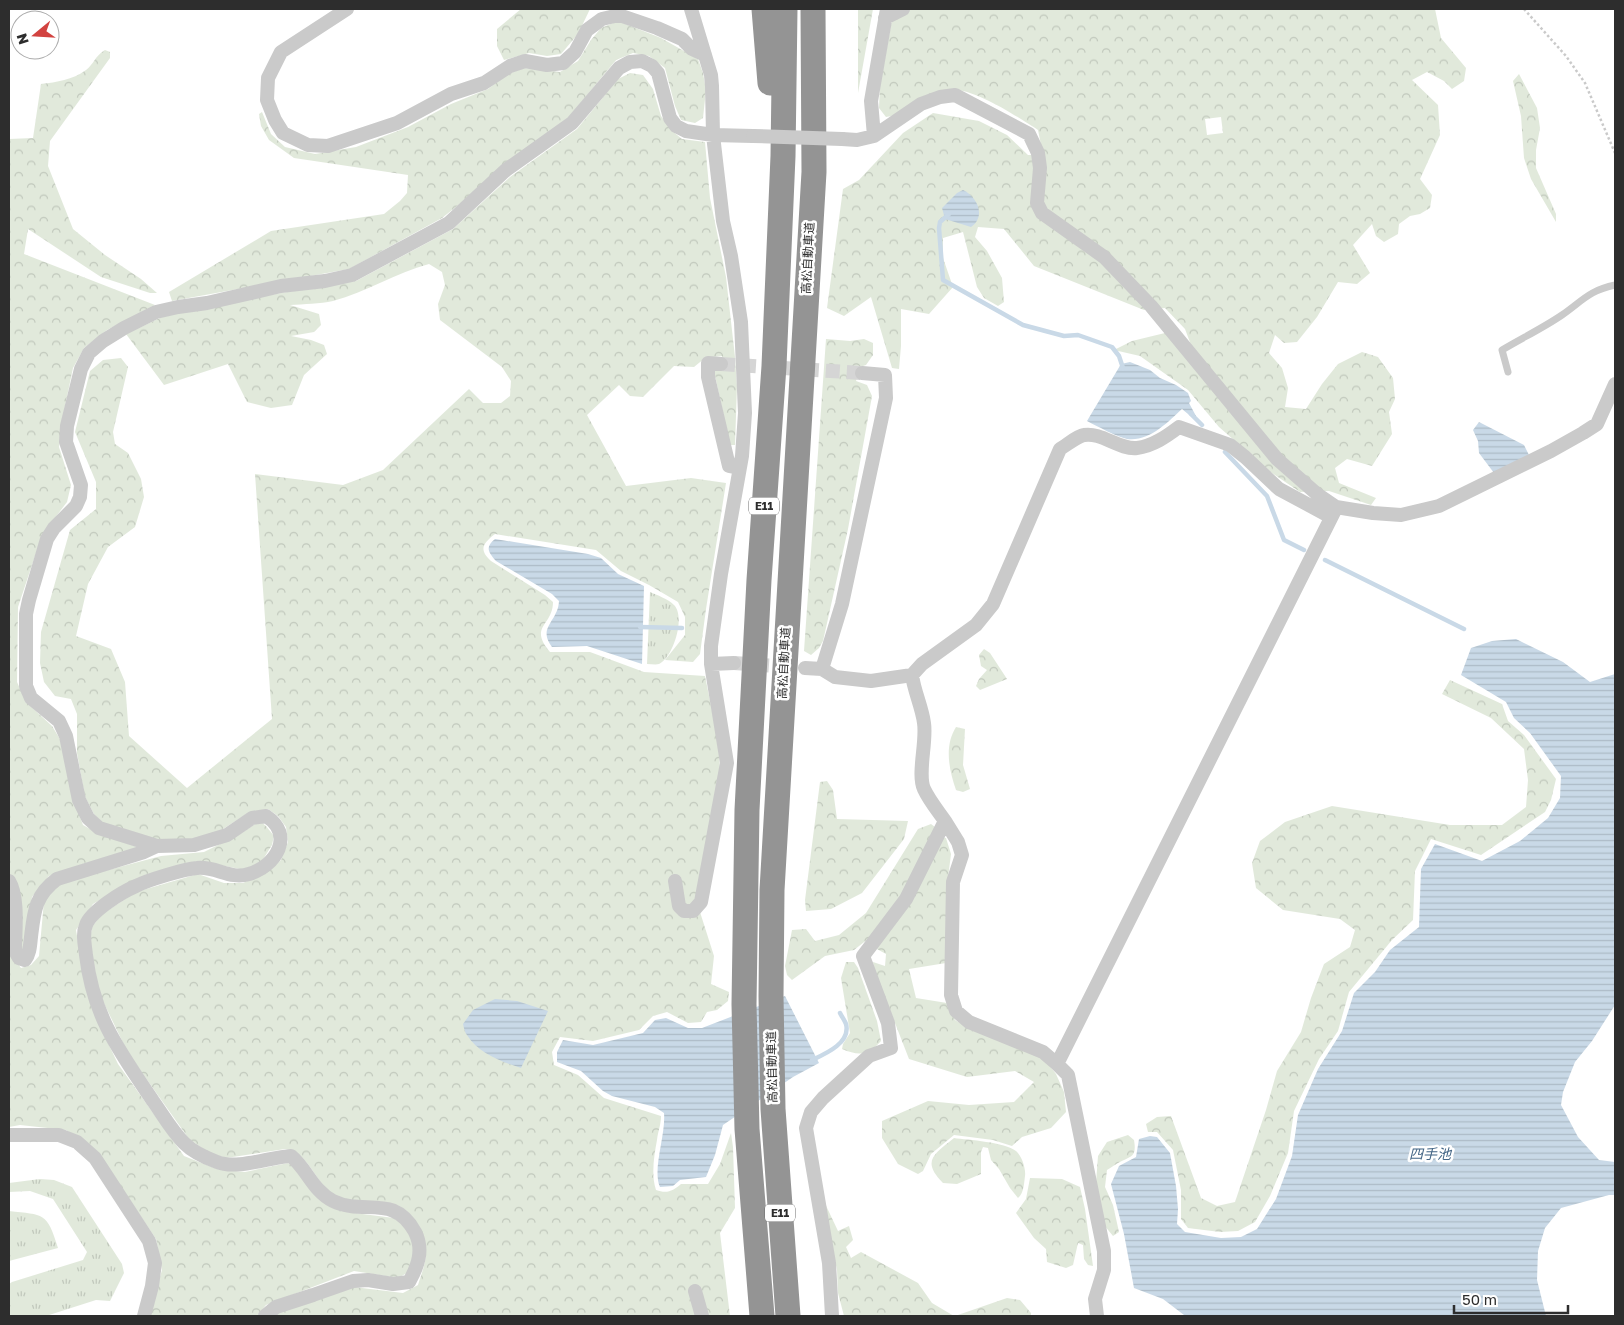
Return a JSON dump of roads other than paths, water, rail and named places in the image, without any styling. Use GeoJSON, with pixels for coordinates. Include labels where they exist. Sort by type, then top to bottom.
{"type":"FeatureCollection","features":[{"type":"Feature","properties":{"kind":"highway"},"geometry":{"type":"LineString","coordinates":[[764,9],[770,84],[774,366]]}},
{"type":"Feature","properties":{"kind":"highway","name":"E11"},"geometry":{"type":"LineString","coordinates":[[762,1316],[747,1129],[744,1004],[747,810],[759,580],[774,366],[783,156],[785,9]]}},
{"type":"Feature","properties":{"kind":"highway","name":"高松自動車道"},"geometry":{"type":"LineString","coordinates":[[788,1316],[773,1109],[772,890],[814,172],[813,9]]}},
{"type":"Feature","properties":{"kind":"highway"},"geometry":{"type":"LineString","coordinates":[[814,172],[821,105],[822,9]]}},
{"type":"Feature","properties":{"kind":"street"},"geometry":{"type":"LineString","coordinates":[[347,9],[280,52],[268,78],[267,100],[274,120],[283,134],[308,145],[328,146],[397,123],[451,94],[484,83],[510,66],[525,61],[547,65],[563,63],[575,52],[587,30],[602,19],[619,16],[657,28],[682,39],[692,50],[705,55]]}},
{"type":"Feature","properties":{"kind":"street"},"geometry":{"type":"LineString","coordinates":[[674,881],[679,906],[684,911],[693,911],[701,902],[727,763],[711,664],[711,646],[721,574],[740,468],[745,413],[741,322],[731,256],[722,221],[713,135],[712,86],[691,9]]}},
{"type":"Feature","properties":{"kind":"street"},"geometry":{"type":"LineString","coordinates":[[874,136],[870,101],[886,14],[903,9]]}},
{"type":"Feature","properties":{"kind":"street"},"geometry":{"type":"LineString","coordinates":[[265,1316],[276,1307],[313,1296],[353,1280],[393,1284],[409,1282],[416,1271],[420,1254],[419,1240],[411,1225],[400,1212],[382,1208],[346,1206],[319,1192],[300,1163],[292,1156],[239,1164],[219,1163],[185,1144],[123,1058],[105,1025],[93,993],[84,935],[86,924],[99,908],[135,886],[198,868],[214,870],[234,877],[249,874],[262,868],[275,856],[280,847],[281,839],[280,831],[273,820],[266,816],[252,818],[227,835],[194,846],[157,846],[99,828],[88,818],[79,800],[66,736],[59,721],[31,698],[26,686],[26,614],[29,600],[47,539],[54,528],[76,506],[80,497],[81,485],[66,442],[67,426],[81,370],[89,353],[103,341],[156,312],[207,303],[281,286],[325,281],[352,275],[448,223],[506,170],[572,122],[619,68],[630,62],[642,61],[652,66],[658,73],[670,118],[676,126],[686,131],[713,135],[857,140],[874,136],[921,104],[940,97],[955,95],[1029,134],[1038,153],[1040,168],[1037,203],[1042,213],[1104,257],[1151,306],[1276,460],[1317,494],[1334,512]]}},
{"type":"Feature","properties":{"kind":"street"},"geometry":{"type":"LineString","coordinates":[[721,364],[708,363],[708,377],[729,466],[740,468]]}},
{"type":"Feature","properties":{"kind":"street"},"geometry":{"type":"LineString","coordinates":[[822,669],[842,604],[886,398],[885,375],[862,373]]}},
{"type":"Feature","properties":{"kind":"street"},"geometry":{"type":"LineString","coordinates":[[805,668],[822,669],[835,677],[871,680],[912,675],[922,664],[976,625],[993,604],[1060,449],[1083,435],[1094,436],[1122,446],[1137,448],[1155,443],[1180,427],[1230,445],[1246,457],[1279,490],[1334,512],[1401,515],[1439,506],[1551,451],[1597,424],[1615,384]]}},
{"type":"Feature","properties":{"kind":"street"},"geometry":{"type":"LineString","coordinates":[[1057,1064],[1334,512]]}},
{"type":"Feature","properties":{"kind":"street"},"geometry":{"type":"LineString","coordinates":[[711,664],[734,663]]}},
{"type":"Feature","properties":{"kind":"street"},"geometry":{"type":"LineString","coordinates":[[912,675],[924,722],[926,740],[921,768],[923,787],[958,842],[962,855],[953,882],[951,994],[956,1011],[969,1022],[1043,1052],[1068,1075],[1104,1251],[1104,1270],[1095,1299],[1097,1316]]}},
{"type":"Feature","properties":{"kind":"street"},"geometry":{"type":"LineString","coordinates":[[832,1316],[829,1263],[806,1128],[811,1112],[823,1098],[869,1056],[891,1048],[888,1023],[863,956],[906,899],[945,821]]}},
{"type":"Feature","properties":{"kind":"street"},"geometry":{"type":"LineString","coordinates":[[9,881],[14,897],[15,951],[19,958],[25,960],[30,954],[33,918],[38,900],[46,887],[57,879],[144,852],[157,846]]}},
{"type":"Feature","properties":{"kind":"street"},"geometry":{"type":"LineString","coordinates":[[9,1134],[59,1135],[77,1142],[95,1158],[149,1241],[155,1263],[152,1286],[144,1316]]}},
{"type":"Feature","properties":{"kind":"street"},"geometry":{"type":"LineString","coordinates":[[695,1290],[702,1316]]}},
{"type":"Feature","properties":{"kind":"lane"},"geometry":{"type":"LineString","coordinates":[[1508,372],[1502,350],[1562,315],[1583,298],[1601,288],[1615,284]]}},
{"type":"Feature","properties":{"kind":"water"},"geometry":{"type":"Polygon","coordinates":[[[963,190],[973,197],[978,207],[978,218],[971,227],[945,219],[942,208],[957,193],[963,190]]]}},
{"type":"Feature","properties":{"kind":"water"},"geometry":{"type":"Polygon","coordinates":[[[1130,362],[1150,370],[1160,378],[1188,393],[1191,401],[1189,403],[1196,416],[1194,419],[1182,409],[1158,430],[1135,439],[1118,436],[1087,421],[1121,364],[1130,362]]]}},
{"type":"Feature","properties":{"kind":"water"},"geometry":{"type":"Polygon","coordinates":[[[1479,422],[1524,445],[1530,457],[1494,473],[1479,453],[1478,441],[1473,430],[1479,422]]]}},
{"type":"Feature","properties":{"kind":"water"},"geometry":{"type":"Polygon","coordinates":[[[495,539],[588,554],[601,558],[618,574],[644,586],[642,664],[587,646],[552,647],[548,640],[547,629],[558,608],[559,601],[552,594],[496,561],[489,550],[490,545],[495,539]]]}},
{"type":"Feature","properties":{"kind":"water","name":"四手池"},"geometry":{"type":"Polygon","coordinates":[[[1516,639],[1563,662],[1590,682],[1615,674],[1615,1005],[1592,1041],[1575,1062],[1563,1092],[1561,1105],[1578,1137],[1599,1160],[1615,1162],[1615,1195],[1561,1208],[1545,1228],[1538,1251],[1537,1280],[1546,1316],[1184,1315],[1163,1299],[1134,1288],[1124,1234],[1111,1184],[1119,1166],[1136,1157],[1139,1139],[1150,1136],[1157,1137],[1170,1153],[1176,1186],[1177,1224],[1185,1232],[1221,1238],[1241,1237],[1257,1229],[1276,1199],[1292,1156],[1298,1115],[1318,1069],[1342,1031],[1354,993],[1375,972],[1390,950],[1419,927],[1421,869],[1435,844],[1482,861],[1520,841],[1548,818],[1560,798],[1561,776],[1530,733],[1514,718],[1506,702],[1461,675],[1471,648],[1492,641],[1516,639]]]}},
{"type":"Feature","properties":{"kind":"water"},"geometry":{"type":"Polygon","coordinates":[[[785,996],[819,1063],[793,1077],[723,1125],[715,1155],[706,1177],[680,1180],[673,1186],[660,1187],[658,1161],[664,1113],[655,1107],[612,1096],[603,1091],[581,1071],[557,1062],[557,1052],[563,1040],[593,1045],[643,1033],[655,1020],[666,1018],[688,1028],[702,1028],[785,996]]]}},
{"type":"Feature","properties":{"kind":"water"},"geometry":{"type":"Polygon","coordinates":[[[495,999],[517,1001],[548,1011],[521,1068],[498,1060],[484,1052],[477,1047],[465,1032],[463,1024],[473,1010],[495,999]]]}},
{"type":"Feature","properties":{"kind":"waterway"},"geometry":{"type":"LineString","coordinates":[[949,214],[940,222],[939,228],[943,280],[1023,325],[1064,336],[1078,335],[1112,347],[1119,356],[1123,368]]}},
{"type":"Feature","properties":{"kind":"waterway"},"geometry":{"type":"LineString","coordinates":[[1191,414],[1202,425]]}},
{"type":"Feature","properties":{"kind":"waterway"},"geometry":{"type":"LineString","coordinates":[[1225,452],[1267,496],[1284,540],[1304,550]]}},
{"type":"Feature","properties":{"kind":"waterway"},"geometry":{"type":"LineString","coordinates":[[1325,560],[1464,629]]}},
{"type":"Feature","properties":{"kind":"waterway"},"geometry":{"type":"LineString","coordinates":[[640,627],[682,628]]}},
{"type":"Feature","properties":{"kind":"waterway"},"geometry":{"type":"LineString","coordinates":[[812,1060],[836,1047],[845,1037],[847,1031],[846,1024],[840,1013]]}},
{"type":"Feature","properties":{"kind":"tunnel"},"geometry":{"type":"LineString","coordinates":[[721,364],[862,373]]}},
{"type":"Feature","properties":{"kind":"tunnel"},"geometry":{"type":"LineString","coordinates":[[734,663],[791,667]]}}]}
